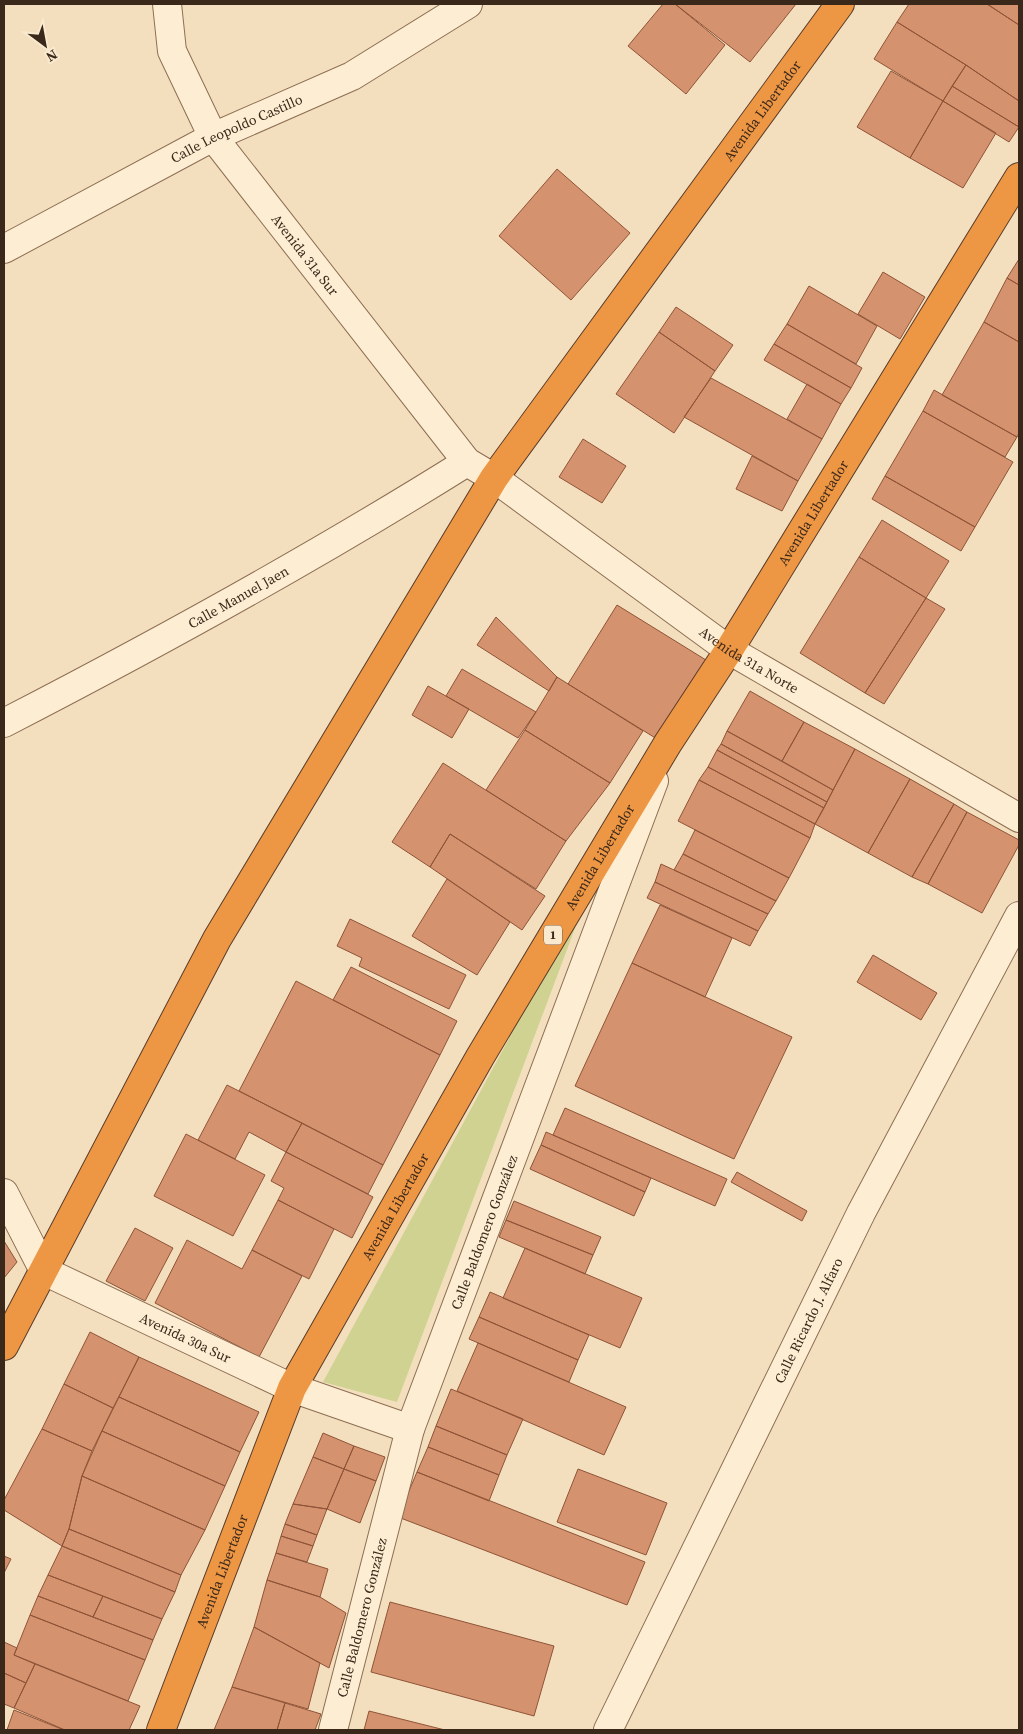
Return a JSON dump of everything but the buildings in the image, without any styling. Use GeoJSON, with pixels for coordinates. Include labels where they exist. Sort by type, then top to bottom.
{"type":"FeatureCollection","features":[{"type":"Feature","properties":{"kind":"highway","name":"Avenida Libertador"},"geometry":{"type":"LineString","coordinates":[[4,1346],[217,940],[494,478],[840,4]]}},
{"type":"Feature","properties":{"kind":"highway","name":"Avenida Libertador"},"geometry":{"type":"LineString","coordinates":[[161,1730],[292,1388],[480,1057],[668,743],[729,650],[1019,177]]}},
{"type":"Feature","properties":{"kind":"street","name":"Avenida 31a Sur"},"geometry":{"type":"LineString","coordinates":[[168,4],[172,51],[213,137],[467,462],[494,478]]}},
{"type":"Feature","properties":{"kind":"street","name":"Calle Leopoldo Castillo"},"geometry":{"type":"LineString","coordinates":[[4,249],[213,137],[352,76],[468,4]]}},
{"type":"Feature","properties":{"kind":"street","name":"Calle Manuel Jaen"},"geometry":{"type":"LineString","coordinates":[[4,723],[139,652],[352,532],[467,462]]}},
{"type":"Feature","properties":{"kind":"street","name":"Avenida 31a Norte"},"geometry":{"type":"LineString","coordinates":[[494,478],[729,650],[1019,818]]}},
{"type":"Feature","properties":{"kind":"street","name":"Calle Baldomero González"},"geometry":{"type":"LineString","coordinates":[[333,1730],[410,1429],[668,743]]}},
{"type":"Feature","properties":{"kind":"street","name":"Calle Ricardo J. Alfaro"},"geometry":{"type":"LineString","coordinates":[[608,1730],[861,1213],[1019,916]]}},
{"type":"Feature","properties":{"kind":"street"},"geometry":{"type":"LineString","coordinates":[[4,1193],[44,1271]]}},
{"type":"Feature","properties":{"kind":"street","name":"Avenida 30a Sur"},"geometry":{"type":"LineString","coordinates":[[44,1271],[292,1388],[410,1429]]}},
{"type":"Feature","properties":{"kind":"green space"},"geometry":{"type":"Polygon","coordinates":[[[589,891],[397,1402],[323,1382],[589,891]]]}}]}
